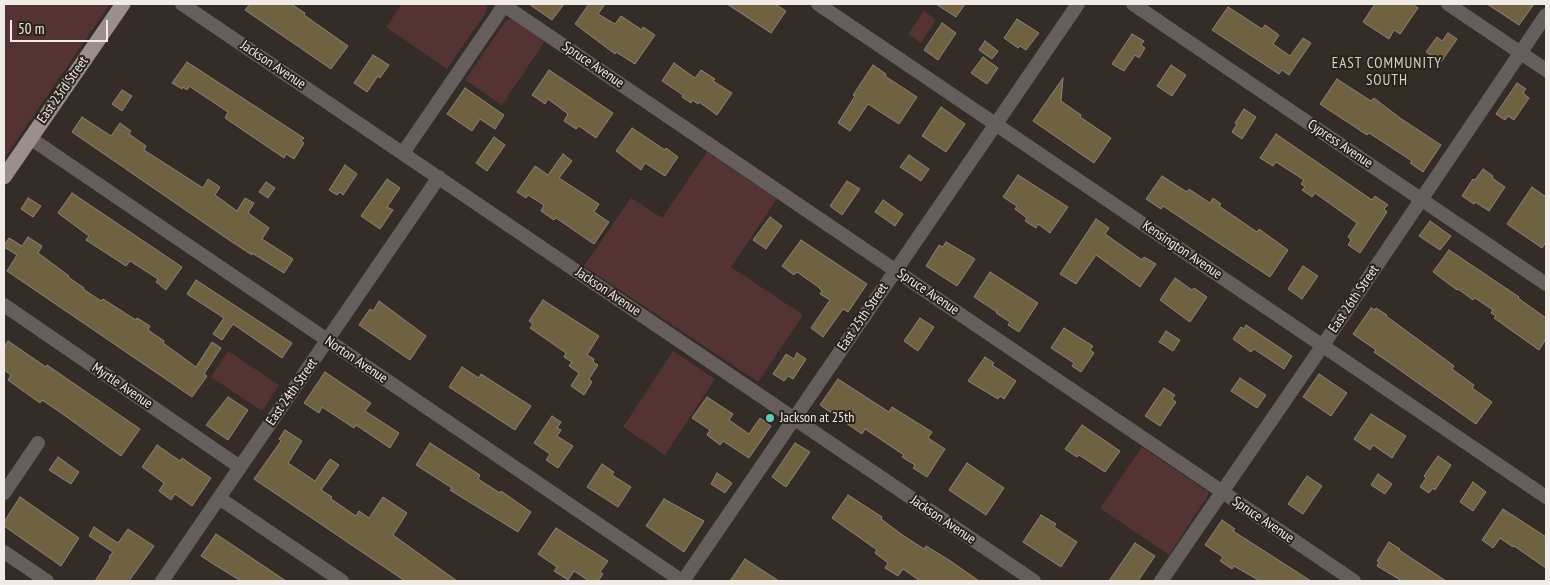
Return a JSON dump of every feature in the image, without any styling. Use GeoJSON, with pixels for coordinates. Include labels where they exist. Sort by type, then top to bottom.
{"type":"FeatureCollection","features":[{"type":"Feature","properties":{"kind":"main road","name":"East 23rd Street"},"geometry":{"type":"LineString","coordinates":[[4,177],[123,4]]}},
{"type":"Feature","properties":{"kind":"street","name":"Jackson Avenue"},"geometry":{"type":"LineString","coordinates":[[182,4],[1034,581]]}},
{"type":"Feature","properties":{"kind":"street"},"geometry":{"type":"LineString","coordinates":[[403,153],[504,4]]}},
{"type":"Feature","properties":{"kind":"street","name":"Spruce Avenue"},"geometry":{"type":"LineString","coordinates":[[504,4],[1354,581]]}},
{"type":"Feature","properties":{"kind":"street","name":"Kensington Avenue"},"geometry":{"type":"LineString","coordinates":[[818,4],[1546,497]]}},
{"type":"Feature","properties":{"kind":"street","name":"East 25th Street"},"geometry":{"type":"LineString","coordinates":[[682,581],[1078,4]]}},
{"type":"Feature","properties":{"kind":"street","name":"Cypress Avenue"},"geometry":{"type":"LineString","coordinates":[[1133,4],[1546,284]]}},
{"type":"Feature","properties":{"kind":"street"},"geometry":{"type":"LineString","coordinates":[[1448,4],[1546,70]]}},
{"type":"Feature","properties":{"kind":"street","name":"East 26th Street"},"geometry":{"type":"LineString","coordinates":[[1160,581],[1422,200],[1546,15]]}},
{"type":"Feature","properties":{"kind":"street","name":"Norton Avenue"},"geometry":{"type":"LineString","coordinates":[[30,138],[682,581]]}},
{"type":"Feature","properties":{"kind":"street","name":"East 24th Street"},"geometry":{"type":"LineString","coordinates":[[162,581],[439,177]]}},
{"type":"Feature","properties":{"kind":"street","name":"Myrtle Avenue"},"geometry":{"type":"LineString","coordinates":[[4,305],[240,467]]}},
{"type":"Feature","properties":{"kind":"street"},"geometry":{"type":"LineString","coordinates":[[4,493],[38,443]]}},
{"type":"Feature","properties":{"kind":"street"},"geometry":{"type":"LineString","coordinates":[[219,498],[342,581]]}},
{"type":"Feature","properties":{"kind":"street"},"geometry":{"type":"LineString","coordinates":[[4,552],[47,581]]}},
{"type":"Feature","properties":{"kind":"shaded area"},"geometry":{"type":"Polygon","coordinates":[[[4,4],[110,4],[4,159],[4,4]]]}},
{"type":"Feature","properties":{"kind":"shaded area"},"geometry":{"type":"Polygon","coordinates":[[[402,4],[486,4],[487,11],[447,69],[386,27],[402,4]]]}},
{"type":"Feature","properties":{"kind":"shaded area"},"geometry":{"type":"Polygon","coordinates":[[[924,11],[936,20],[921,43],[908,34],[924,11]]]}},
{"type":"Feature","properties":{"kind":"shaded area"},"geometry":{"type":"Polygon","coordinates":[[[509,19],[514,20],[545,41],[502,105],[465,80],[509,19]]]}},
{"type":"Feature","properties":{"kind":"shaded area"},"geometry":{"type":"Polygon","coordinates":[[[707,152],[777,199],[731,267],[803,315],[758,382],[584,266],[631,198],[662,218],[707,152]]]}},
{"type":"Feature","properties":{"kind":"shaded area"},"geometry":{"type":"Polygon","coordinates":[[[228,351],[279,385],[262,411],[211,377],[228,351]]]}},
{"type":"Feature","properties":{"kind":"shaded area"},"geometry":{"type":"Polygon","coordinates":[[[673,351],[715,379],[665,455],[623,427],[673,351]]]}},
{"type":"Feature","properties":{"kind":"shaded area"},"geometry":{"type":"Polygon","coordinates":[[[1142,447],[1209,494],[1169,555],[1100,508],[1142,447]]]}},
{"type":"Feature","properties":{"kind":"building"},"geometry":{"type":"Polygon","coordinates":[[[250,4],[291,4],[348,46],[331,69],[245,10],[250,4]]]}},
{"type":"Feature","properties":{"kind":"building"},"geometry":{"type":"Polygon","coordinates":[[[529,4],[564,4],[552,20],[529,4]]]}},
{"type":"Feature","properties":{"kind":"building"},"geometry":{"type":"Polygon","coordinates":[[[589,4],[605,4],[598,14],[615,24],[621,16],[642,30],[643,27],[655,35],[635,64],[616,52],[615,54],[575,24],[589,4]]]}},
{"type":"Feature","properties":{"kind":"building"},"geometry":{"type":"Polygon","coordinates":[[[727,4],[775,4],[786,11],[771,33],[727,4]]]}},
{"type":"Feature","properties":{"kind":"building"},"geometry":{"type":"Polygon","coordinates":[[[936,4],[965,4],[956,17],[936,4]]]}},
{"type":"Feature","properties":{"kind":"building"},"geometry":{"type":"Polygon","coordinates":[[[1375,4],[1412,4],[1418,8],[1400,34],[1394,30],[1389,39],[1363,22],[1375,4]]]}},
{"type":"Feature","properties":{"kind":"building"},"geometry":{"type":"Polygon","coordinates":[[[1487,4],[1534,4],[1519,25],[1487,4]]]}},
{"type":"Feature","properties":{"kind":"building"},"geometry":{"type":"Polygon","coordinates":[[[1228,7],[1262,29],[1265,25],[1279,35],[1273,44],[1290,56],[1303,38],[1311,43],[1289,75],[1282,70],[1279,74],[1212,30],[1228,7]]]}},
{"type":"Feature","properties":{"kind":"building"},"geometry":{"type":"Polygon","coordinates":[[[1017,19],[1039,33],[1026,50],[1020,46],[1018,48],[1004,38],[1017,19]]]}},
{"type":"Feature","properties":{"kind":"building"},"geometry":{"type":"Polygon","coordinates":[[[942,23],[956,33],[938,60],[924,50],[942,23]]]}},
{"type":"Feature","properties":{"kind":"building"},"geometry":{"type":"Polygon","coordinates":[[[1448,33],[1457,39],[1441,62],[1426,52],[1437,37],[1442,41],[1448,33]]]}},
{"type":"Feature","properties":{"kind":"building"},"geometry":{"type":"Polygon","coordinates":[[[1132,34],[1144,41],[1141,45],[1145,48],[1139,58],[1135,55],[1124,71],[1112,64],[1132,34]]]}},
{"type":"Feature","properties":{"kind":"building"},"geometry":{"type":"Polygon","coordinates":[[[985,41],[998,51],[992,59],[979,50],[985,41]]]}},
{"type":"Feature","properties":{"kind":"building"},"geometry":{"type":"Polygon","coordinates":[[[373,55],[389,65],[380,78],[378,76],[367,92],[354,83],[373,55]]]}},
{"type":"Feature","properties":{"kind":"building"},"geometry":{"type":"Polygon","coordinates":[[[983,57],[998,68],[987,84],[971,73],[983,57]]]}},
{"type":"Feature","properties":{"kind":"building"},"geometry":{"type":"Polygon","coordinates":[[[187,62],[304,138],[301,141],[304,143],[294,159],[286,154],[284,158],[225,118],[228,112],[189,86],[187,90],[172,83],[187,62]]]}},
{"type":"Feature","properties":{"kind":"building"},"geometry":{"type":"Polygon","coordinates":[[[674,63],[695,78],[701,70],[715,79],[713,81],[732,93],[717,115],[699,102],[698,104],[692,100],[691,103],[682,97],[683,95],[662,81],[674,63]]]}},
{"type":"Feature","properties":{"kind":"building"},"geometry":{"type":"Polygon","coordinates":[[[873,65],[886,74],[885,76],[917,97],[899,124],[868,104],[850,131],[838,123],[855,96],[853,95],[873,65]]]}},
{"type":"Feature","properties":{"kind":"building"},"geometry":{"type":"Polygon","coordinates":[[[1171,65],[1186,75],[1172,96],[1157,86],[1171,65]]]}},
{"type":"Feature","properties":{"kind":"building"},"geometry":{"type":"Polygon","coordinates":[[[549,70],[613,113],[596,138],[579,126],[576,129],[564,121],[568,114],[548,99],[545,104],[532,95],[549,70]]]}},
{"type":"Feature","properties":{"kind":"building"},"geometry":{"type":"Polygon","coordinates":[[[1063,78],[1061,101],[1081,115],[1080,117],[1111,138],[1094,163],[1033,121],[1063,78]]]}},
{"type":"Feature","properties":{"kind":"building"},"geometry":{"type":"Polygon","coordinates":[[[1337,79],[1371,101],[1374,98],[1441,145],[1423,172],[1410,163],[1412,161],[1369,133],[1367,135],[1320,104],[1337,79]]]}},
{"type":"Feature","properties":{"kind":"building"},"geometry":{"type":"Polygon","coordinates":[[[1517,83],[1526,89],[1523,93],[1529,98],[1514,120],[1508,116],[1505,120],[1496,114],[1517,83]]]}},
{"type":"Feature","properties":{"kind":"building"},"geometry":{"type":"Polygon","coordinates":[[[465,88],[504,115],[495,129],[480,119],[472,131],[447,114],[465,88]]]}},
{"type":"Feature","properties":{"kind":"building"},"geometry":{"type":"Polygon","coordinates":[[[122,90],[132,96],[122,111],[112,104],[122,90]]]}},
{"type":"Feature","properties":{"kind":"building"},"geometry":{"type":"Polygon","coordinates":[[[941,107],[965,124],[946,152],[922,136],[941,107]]]}},
{"type":"Feature","properties":{"kind":"building"},"geometry":{"type":"Polygon","coordinates":[[[1244,109],[1256,117],[1242,139],[1232,132],[1237,124],[1235,123],[1244,109]]]}},
{"type":"Feature","properties":{"kind":"building"},"geometry":{"type":"Polygon","coordinates":[[[82,117],[111,136],[120,123],[131,131],[129,134],[146,146],[144,150],[203,188],[208,179],[220,187],[215,195],[237,211],[245,198],[254,203],[248,213],[269,228],[262,239],[293,259],[284,273],[232,242],[72,132],[82,117]]]}},
{"type":"Feature","properties":{"kind":"building"},"geometry":{"type":"Polygon","coordinates":[[[632,128],[678,157],[665,176],[645,163],[641,170],[616,151],[632,128]]]}},
{"type":"Feature","properties":{"kind":"building"},"geometry":{"type":"Polygon","coordinates":[[[1276,134],[1372,200],[1375,196],[1388,205],[1384,209],[1387,212],[1360,253],[1348,245],[1351,240],[1348,237],[1357,223],[1315,193],[1312,197],[1302,190],[1305,187],[1301,184],[1304,180],[1276,162],[1273,166],[1260,158],[1276,134]]]}},
{"type":"Feature","properties":{"kind":"building"},"geometry":{"type":"Polygon","coordinates":[[[494,137],[505,145],[487,171],[476,163],[494,137]]]}},
{"type":"Feature","properties":{"kind":"building"},"geometry":{"type":"Polygon","coordinates":[[[563,154],[572,161],[559,178],[599,204],[594,212],[609,222],[594,244],[556,218],[554,220],[541,211],[544,205],[528,195],[526,198],[517,192],[535,166],[548,175],[563,154]]]}},
{"type":"Feature","properties":{"kind":"building"},"geometry":{"type":"Polygon","coordinates":[[[909,155],[929,169],[921,181],[900,167],[909,155]]]}},
{"type":"Feature","properties":{"kind":"building"},"geometry":{"type":"Polygon","coordinates":[[[345,165],[357,174],[343,195],[340,192],[337,195],[329,190],[345,165]]]}},
{"type":"Feature","properties":{"kind":"building"},"geometry":{"type":"Polygon","coordinates":[[[1483,169],[1505,187],[1489,211],[1462,196],[1473,179],[1475,180],[1483,169]]]}},
{"type":"Feature","properties":{"kind":"building"},"geometry":{"type":"Polygon","coordinates":[[[1018,175],[1068,207],[1050,233],[1038,224],[1036,228],[1025,221],[1027,218],[1015,209],[1017,206],[1003,197],[1018,175]]]}},
{"type":"Feature","properties":{"kind":"building"},"geometry":{"type":"Polygon","coordinates":[[[1162,176],[1187,192],[1189,189],[1210,203],[1213,198],[1221,204],[1219,206],[1257,232],[1259,229],[1288,250],[1270,277],[1163,206],[1161,209],[1146,199],[1162,176]]]}},
{"type":"Feature","properties":{"kind":"building"},"geometry":{"type":"Polygon","coordinates":[[[387,179],[400,188],[387,207],[393,210],[380,229],[361,216],[387,179]]]}},
{"type":"Feature","properties":{"kind":"building"},"geometry":{"type":"Polygon","coordinates":[[[847,181],[860,189],[842,215],[830,206],[847,181]]]}},
{"type":"Feature","properties":{"kind":"building"},"geometry":{"type":"Polygon","coordinates":[[[266,182],[275,188],[268,198],[259,192],[266,182]]]}},
{"type":"Feature","properties":{"kind":"building"},"geometry":{"type":"Polygon","coordinates":[[[1532,187],[1546,197],[1546,242],[1542,248],[1507,224],[1532,187]]]}},
{"type":"Feature","properties":{"kind":"building"},"geometry":{"type":"Polygon","coordinates":[[[72,193],[182,267],[166,290],[156,282],[158,279],[130,261],[126,266],[86,240],[89,236],[58,213],[72,193]]]}},
{"type":"Feature","properties":{"kind":"building"},"geometry":{"type":"Polygon","coordinates":[[[28,198],[41,206],[33,217],[21,209],[28,198]]]}},
{"type":"Feature","properties":{"kind":"building"},"geometry":{"type":"Polygon","coordinates":[[[883,200],[903,214],[895,226],[875,212],[883,200]]]}},
{"type":"Feature","properties":{"kind":"building"},"geometry":{"type":"Polygon","coordinates":[[[770,217],[782,226],[766,249],[753,240],[770,217]]]}},
{"type":"Feature","properties":{"kind":"building"},"geometry":{"type":"Polygon","coordinates":[[[1096,219],[1109,228],[1105,234],[1142,260],[1144,257],[1156,264],[1140,287],[1096,255],[1076,284],[1060,274],[1096,219]]]}},
{"type":"Feature","properties":{"kind":"building"},"geometry":{"type":"Polygon","coordinates":[[[1430,221],[1451,236],[1440,250],[1419,236],[1430,221]]]}},
{"type":"Feature","properties":{"kind":"building"},"geometry":{"type":"Polygon","coordinates":[[[28,237],[42,246],[38,253],[83,289],[101,301],[103,299],[136,320],[137,318],[150,326],[148,330],[196,367],[212,342],[221,348],[204,374],[207,376],[192,397],[7,271],[17,255],[4,247],[4,245],[9,238],[22,246],[28,237]]]}},
{"type":"Feature","properties":{"kind":"building"},"geometry":{"type":"Polygon","coordinates":[[[801,240],[867,284],[848,312],[843,309],[823,337],[811,328],[830,300],[820,294],[822,291],[817,286],[797,272],[794,275],[782,266],[801,240]]]}},
{"type":"Feature","properties":{"kind":"building"},"geometry":{"type":"Polygon","coordinates":[[[946,242],[975,259],[957,286],[926,266],[939,245],[943,247],[946,242]]]}},
{"type":"Feature","properties":{"kind":"building"},"geometry":{"type":"Polygon","coordinates":[[[1449,250],[1519,297],[1546,318],[1546,339],[1539,350],[1494,318],[1496,316],[1491,313],[1493,310],[1475,298],[1473,300],[1457,290],[1433,272],[1449,250]]]}},
{"type":"Feature","properties":{"kind":"building"},"geometry":{"type":"Polygon","coordinates":[[[1303,266],[1318,276],[1302,299],[1288,289],[1303,266]]]}},
{"type":"Feature","properties":{"kind":"building"},"geometry":{"type":"Polygon","coordinates":[[[990,272],[1038,303],[1019,332],[1008,325],[1010,322],[974,297],[990,272]]]}},
{"type":"Feature","properties":{"kind":"building"},"geometry":{"type":"Polygon","coordinates":[[[1175,278],[1192,290],[1194,288],[1207,297],[1190,322],[1160,300],[1175,278]]]}},
{"type":"Feature","properties":{"kind":"building"},"geometry":{"type":"Polygon","coordinates":[[[196,280],[292,343],[282,358],[233,324],[222,340],[213,334],[224,318],[187,294],[196,280]]]}},
{"type":"Feature","properties":{"kind":"building"},"geometry":{"type":"Polygon","coordinates":[[[543,300],[599,336],[587,355],[594,359],[593,362],[598,365],[589,379],[592,382],[584,395],[571,386],[579,373],[569,366],[572,362],[564,357],[566,353],[530,328],[533,324],[529,321],[543,300]]]}},
{"type":"Feature","properties":{"kind":"building"},"geometry":{"type":"Polygon","coordinates":[[[379,301],[426,336],[410,360],[359,325],[370,309],[373,311],[379,301]]]}},
{"type":"Feature","properties":{"kind":"building"},"geometry":{"type":"Polygon","coordinates":[[[1371,308],[1375,310],[1376,308],[1387,315],[1454,366],[1452,369],[1474,385],[1472,388],[1492,402],[1476,424],[1374,352],[1376,350],[1353,334],[1371,308]]]}},
{"type":"Feature","properties":{"kind":"building"},"geometry":{"type":"Polygon","coordinates":[[[920,318],[934,327],[918,351],[904,341],[920,318]]]}},
{"type":"Feature","properties":{"kind":"building"},"geometry":{"type":"Polygon","coordinates":[[[1246,325],[1292,356],[1284,369],[1254,349],[1251,352],[1233,339],[1241,327],[1244,329],[1246,325]]]}},
{"type":"Feature","properties":{"kind":"building"},"geometry":{"type":"Polygon","coordinates":[[[1064,328],[1093,346],[1090,350],[1094,353],[1081,372],[1072,366],[1074,363],[1051,348],[1064,328]]]}},
{"type":"Feature","properties":{"kind":"building"},"geometry":{"type":"Polygon","coordinates":[[[1166,331],[1180,340],[1173,351],[1159,342],[1166,331]]]}},
{"type":"Feature","properties":{"kind":"building"},"geometry":{"type":"Polygon","coordinates":[[[8,341],[46,367],[47,365],[140,429],[121,456],[57,410],[42,400],[40,403],[8,380],[11,375],[4,370],[4,347],[8,341]]]}},
{"type":"Feature","properties":{"kind":"building"},"geometry":{"type":"Polygon","coordinates":[[[797,353],[806,359],[793,379],[788,376],[784,381],[773,374],[786,354],[794,359],[797,353]]]}},
{"type":"Feature","properties":{"kind":"building"},"geometry":{"type":"Polygon","coordinates":[[[985,357],[994,363],[992,365],[1016,381],[1004,399],[1000,396],[998,399],[968,381],[985,357]]]}},
{"type":"Feature","properties":{"kind":"building"},"geometry":{"type":"Polygon","coordinates":[[[462,367],[479,378],[481,374],[531,406],[515,430],[449,387],[462,367]]]}},
{"type":"Feature","properties":{"kind":"building"},"geometry":{"type":"Polygon","coordinates":[[[325,372],[371,403],[365,411],[399,433],[390,448],[356,425],[354,428],[322,407],[319,413],[304,403],[325,372]]]}},
{"type":"Feature","properties":{"kind":"building"},"geometry":{"type":"Polygon","coordinates":[[[1319,374],[1347,393],[1331,416],[1303,397],[1319,374]]]}},
{"type":"Feature","properties":{"kind":"building"},"geometry":{"type":"Polygon","coordinates":[[[1240,378],[1266,395],[1257,408],[1231,391],[1240,378]]]}},
{"type":"Feature","properties":{"kind":"building"},"geometry":{"type":"Polygon","coordinates":[[[838,379],[889,412],[892,407],[932,432],[928,438],[945,449],[927,477],[913,468],[915,465],[902,457],[904,455],[865,429],[862,434],[820,405],[838,379]]]}},
{"type":"Feature","properties":{"kind":"building"},"geometry":{"type":"Polygon","coordinates":[[[1164,388],[1175,395],[1172,399],[1176,402],[1160,426],[1145,416],[1164,388]]]}},
{"type":"Feature","properties":{"kind":"building"},"geometry":{"type":"Polygon","coordinates":[[[228,397],[248,410],[228,440],[206,425],[228,397]]]}},
{"type":"Feature","properties":{"kind":"building"},"geometry":{"type":"Polygon","coordinates":[[[707,397],[733,414],[729,420],[749,434],[760,418],[771,426],[749,458],[723,441],[720,445],[707,435],[710,430],[692,418],[707,397]]]}},
{"type":"Feature","properties":{"kind":"building"},"geometry":{"type":"Polygon","coordinates":[[[1371,414],[1406,436],[1392,458],[1373,445],[1370,450],[1354,439],[1371,414]]]}},
{"type":"Feature","properties":{"kind":"building"},"geometry":{"type":"Polygon","coordinates":[[[552,416],[561,422],[557,428],[561,430],[557,436],[573,446],[558,468],[546,460],[550,454],[534,443],[552,416]]]}},
{"type":"Feature","properties":{"kind":"building"},"geometry":{"type":"Polygon","coordinates":[[[1082,425],[1120,451],[1105,472],[1079,455],[1077,457],[1065,449],[1082,425]]]}},
{"type":"Feature","properties":{"kind":"building"},"geometry":{"type":"Polygon","coordinates":[[[285,430],[302,441],[288,463],[315,481],[330,459],[339,465],[321,490],[356,516],[359,511],[369,518],[383,497],[407,513],[393,535],[457,581],[405,581],[254,479],[281,441],[279,439],[285,430]]]}},
{"type":"Feature","properties":{"kind":"building"},"geometry":{"type":"Polygon","coordinates":[[[430,443],[480,475],[478,479],[500,493],[501,491],[531,512],[518,532],[450,490],[452,488],[416,465],[430,443]]]}},
{"type":"Feature","properties":{"kind":"building"},"geometry":{"type":"Polygon","coordinates":[[[795,443],[810,452],[786,487],[772,477],[795,443]]]}},
{"type":"Feature","properties":{"kind":"building"},"geometry":{"type":"Polygon","coordinates":[[[157,445],[180,461],[182,458],[211,478],[192,506],[175,494],[171,500],[159,491],[164,483],[142,467],[157,445]]]}},
{"type":"Feature","properties":{"kind":"building"},"geometry":{"type":"Polygon","coordinates":[[[1438,456],[1451,465],[1435,490],[1433,488],[1429,493],[1420,487],[1426,478],[1424,476],[1438,456]]]}},
{"type":"Feature","properties":{"kind":"building"},"geometry":{"type":"Polygon","coordinates":[[[58,457],[79,472],[71,484],[49,470],[58,457]]]}},
{"type":"Feature","properties":{"kind":"building"},"geometry":{"type":"Polygon","coordinates":[[[967,463],[1004,488],[986,515],[949,490],[967,463]]]}},
{"type":"Feature","properties":{"kind":"building"},"geometry":{"type":"Polygon","coordinates":[[[602,464],[614,472],[612,475],[631,487],[618,507],[587,487],[602,464]]]}},
{"type":"Feature","properties":{"kind":"building"},"geometry":{"type":"Polygon","coordinates":[[[717,473],[732,483],[725,493],[711,484],[717,473]]]}},
{"type":"Feature","properties":{"kind":"building"},"geometry":{"type":"Polygon","coordinates":[[[1378,474],[1392,484],[1385,494],[1371,485],[1378,474]]]}},
{"type":"Feature","properties":{"kind":"building"},"geometry":{"type":"Polygon","coordinates":[[[1307,476],[1322,486],[1303,514],[1288,504],[1307,476]]]}},
{"type":"Feature","properties":{"kind":"building"},"geometry":{"type":"Polygon","coordinates":[[[1473,482],[1486,492],[1473,511],[1460,502],[1473,482]]]}},
{"type":"Feature","properties":{"kind":"building"},"geometry":{"type":"Polygon","coordinates":[[[848,495],[882,517],[881,519],[901,534],[924,549],[926,546],[979,581],[920,581],[903,569],[898,576],[885,568],[888,563],[875,553],[877,550],[832,518],[848,495]]]}},
{"type":"Feature","properties":{"kind":"building"},"geometry":{"type":"Polygon","coordinates":[[[20,497],[79,538],[61,566],[4,526],[4,522],[20,497]]]}},
{"type":"Feature","properties":{"kind":"building"},"geometry":{"type":"Polygon","coordinates":[[[664,499],[704,521],[684,552],[646,526],[664,499]]]}},
{"type":"Feature","properties":{"kind":"building"},"geometry":{"type":"Polygon","coordinates":[[[1503,509],[1546,537],[1546,568],[1500,538],[1493,548],[1482,540],[1503,509]]]}},
{"type":"Feature","properties":{"kind":"building"},"geometry":{"type":"Polygon","coordinates":[[[1041,515],[1056,524],[1054,527],[1077,542],[1061,567],[1023,542],[1041,515]]]}},
{"type":"Feature","properties":{"kind":"building"},"geometry":{"type":"Polygon","coordinates":[[[1222,520],[1235,529],[1233,531],[1311,581],[1260,581],[1234,566],[1232,569],[1220,561],[1223,557],[1205,545],[1222,520]]]}},
{"type":"Feature","properties":{"kind":"building"},"geometry":{"type":"Polygon","coordinates":[[[94,527],[118,543],[128,529],[154,546],[129,581],[95,581],[113,552],[89,536],[94,527]]]}},
{"type":"Feature","properties":{"kind":"building"},"geometry":{"type":"Polygon","coordinates":[[[556,528],[608,561],[600,572],[603,574],[598,581],[589,581],[574,571],[568,580],[554,571],[557,567],[538,554],[556,528]]]}},
{"type":"Feature","properties":{"kind":"building"},"geometry":{"type":"Polygon","coordinates":[[[216,534],[286,581],[241,581],[201,556],[216,534]]]}},
{"type":"Feature","properties":{"kind":"building"},"geometry":{"type":"Polygon","coordinates":[[[1389,542],[1446,581],[1402,581],[1377,566],[1379,562],[1377,561],[1389,542]]]}},
{"type":"Feature","properties":{"kind":"building"},"geometry":{"type":"Polygon","coordinates":[[[1135,543],[1155,556],[1138,581],[1109,581],[1135,543]]]}},
{"type":"Feature","properties":{"kind":"building"},"geometry":{"type":"Polygon","coordinates":[[[745,559],[779,581],[730,581],[745,559]]]}},
{"type":"Feature","properties":{"kind":"place","name":"Jackson at 25th"},"geometry":{"type":"Point","coordinates":[770,418]}},
{"type":"Feature","properties":{"kind":"district","name":"EAST COMMUNITY SOUTH"},"geometry":{"type":"Point","coordinates":[1387,72]}}]}
